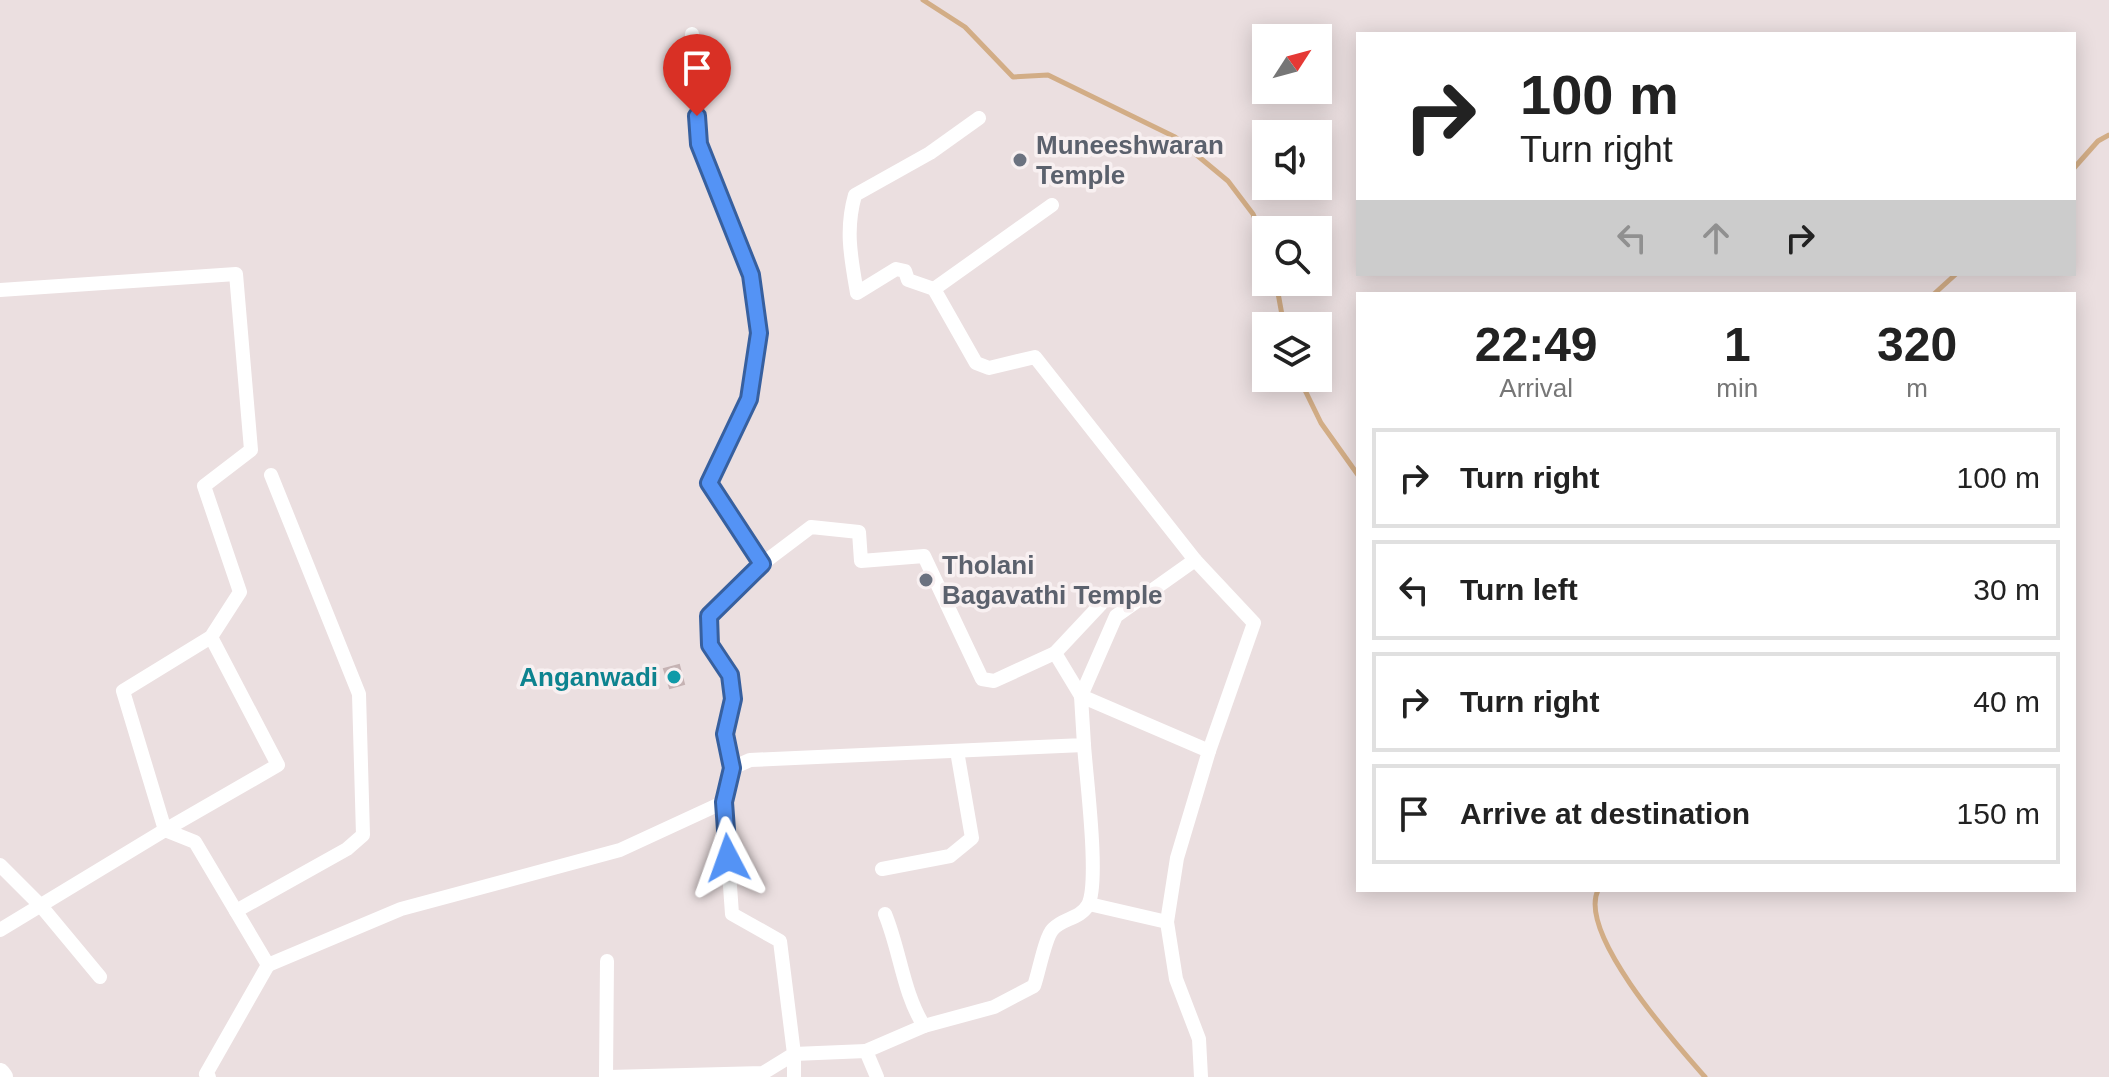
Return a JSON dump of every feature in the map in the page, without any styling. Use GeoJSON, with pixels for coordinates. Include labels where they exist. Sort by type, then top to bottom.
{"type":"FeatureCollection","features":[{"type":"Feature","properties":{"kind":"street"},"geometry":{"type":"LineString","coordinates":[[692,34],[699,144],[751,275],[759,333],[749,399],[709,483],[762,564]]}},
{"type":"Feature","properties":{"kind":"street"},"geometry":{"type":"LineString","coordinates":[[979,118],[930,153],[855,195],[847,236],[857,293],[896,269],[905,271],[908,280],[925,289],[934,289],[1052,205]]}},
{"type":"Feature","properties":{"kind":"street"},"geometry":{"type":"LineString","coordinates":[[0,290],[236,274],[251,450],[204,486],[240,592],[211,637],[123,691],[165,830]]}},
{"type":"Feature","properties":{"kind":"street"},"geometry":{"type":"LineString","coordinates":[[934,289],[976,363],[989,368],[1035,357],[1195,560],[1254,623],[1209,751],[1177,858],[1167,922],[1176,979],[1199,1039],[1201,1077]]}},
{"type":"Feature","properties":{"kind":"street"},"geometry":{"type":"LineString","coordinates":[[236,911],[347,849],[363,835],[359,694],[271,475]]}},
{"type":"Feature","properties":{"kind":"street"},"geometry":{"type":"LineString","coordinates":[[794,1077],[780,941],[732,914],[724,802],[732,768],[725,734],[733,699],[730,675],[710,645],[709,616],[762,564],[811,527],[859,532],[861,561],[924,556],[982,679],[994,681],[1055,653],[1101,604]]}},
{"type":"Feature","properties":{"kind":"street"},"geometry":{"type":"LineString","coordinates":[[607,961],[608,1077],[763,1073],[794,1054],[866,1051],[924,1026],[994,1007],[1034,986],[1045,958],[1046,939],[1055,927],[1079,916],[1089,904],[1091,835],[1081,696],[1116,616],[1195,560]]}},
{"type":"Feature","properties":{"kind":"street"},"geometry":{"type":"LineString","coordinates":[[0,930],[278,765],[211,637]]}},
{"type":"Feature","properties":{"kind":"street"},"geometry":{"type":"LineString","coordinates":[[1055,653],[1081,696],[1209,751]]}},
{"type":"Feature","properties":{"kind":"street"},"geometry":{"type":"LineString","coordinates":[[732,768],[750,760],[1084,745]]}},
{"type":"Feature","properties":{"kind":"street"},"geometry":{"type":"LineString","coordinates":[[882,869],[950,856],[972,838],[957,751]]}},
{"type":"Feature","properties":{"kind":"street"},"geometry":{"type":"LineString","coordinates":[[209,1077],[206,1074],[268,965],[401,909],[620,850],[724,802]]}},
{"type":"Feature","properties":{"kind":"street"},"geometry":{"type":"LineString","coordinates":[[165,830],[195,842],[268,965]]}},
{"type":"Feature","properties":{"kind":"street"},"geometry":{"type":"LineString","coordinates":[[0,865],[41,906],[100,977]]}},
{"type":"Feature","properties":{"kind":"street"},"geometry":{"type":"LineString","coordinates":[[1089,904],[1167,922]]}},
{"type":"Feature","properties":{"kind":"street"},"geometry":{"type":"LineString","coordinates":[[885,914],[897,943],[913,1009],[924,1026]]}},
{"type":"Feature","properties":{"kind":"street"},"geometry":{"type":"LineString","coordinates":[[866,1051],[877,1077]]}},
{"type":"Feature","properties":{"kind":"building","name":"Anganwadi"},"geometry":{"type":"Polygon","coordinates":[[[679,665],[684,684],[670,688],[664,669],[679,665]]]}},
{"type":"Feature","properties":{"kind":"waterway"},"geometry":{"type":"LineString","coordinates":[[923,0],[965,27],[1013,77],[1048,75],[1175,137],[1228,181],[1254,216]]}},
{"type":"Feature","properties":{"kind":"waterway"},"geometry":{"type":"LineString","coordinates":[[2076,166],[2098,141],[2109,135]]}},
{"type":"Feature","properties":{"kind":"waterway"},"geometry":{"type":"LineString","coordinates":[[1936,292],[1954,276]]}},
{"type":"Feature","properties":{"kind":"waterway"},"geometry":{"type":"LineString","coordinates":[[1279,296],[1281,312]]}},
{"type":"Feature","properties":{"kind":"waterway"},"geometry":{"type":"LineString","coordinates":[[1306,392],[1321,423],[1356,472]]}},
{"type":"Feature","properties":{"kind":"waterway"},"geometry":{"type":"LineString","coordinates":[[1598,892],[1595,909],[1615,960],[1653,1015],[1705,1077]]}},
{"type":"Feature","properties":{"kind":"place","name":"Muneeshwaran Temple"},"geometry":{"type":"Point","coordinates":[1020,160]}},
{"type":"Feature","properties":{"kind":"place","name":"Tholani Bagavathi Temple"},"geometry":{"type":"Point","coordinates":[926,580]}},
{"type":"Feature","properties":{"kind":"place","name":"Anganwadi"},"geometry":{"type":"Point","coordinates":[674,677]}},
{"type":"Feature","properties":{"kind":"route"},"geometry":{"type":"LineString","coordinates":[[697,116],[699,144],[751,275],[759,333],[749,399],[709,483],[762,564],[709,616],[710,645],[730,675],[733,699],[725,734],[732,768],[724,802],[728,858]]}}]}
